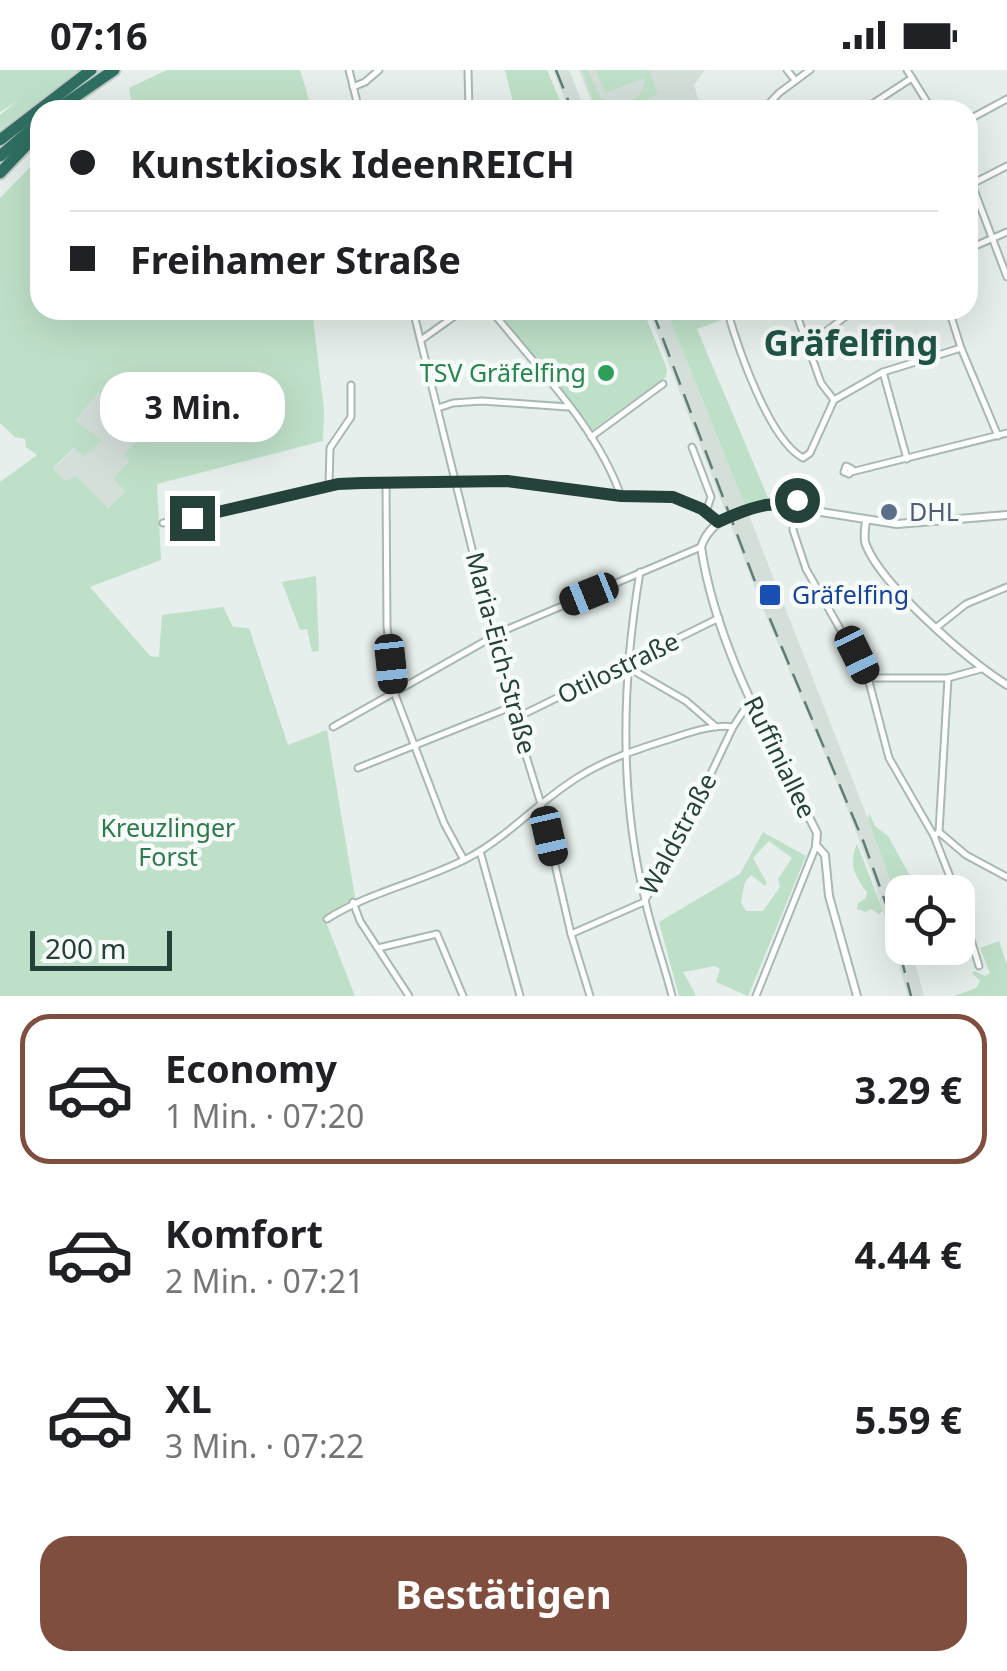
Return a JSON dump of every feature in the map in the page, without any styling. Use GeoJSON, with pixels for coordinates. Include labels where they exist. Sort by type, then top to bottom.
{"type":"FeatureCollection","features":[{"type":"Feature","properties":{"kind":"highway"},"geometry":{"type":"LineString","coordinates":[[52,100],[91,70]]}},
{"type":"Feature","properties":{"kind":"highway"},"geometry":{"type":"LineString","coordinates":[[71,100],[114,70]]}},
{"type":"Feature","properties":{"kind":"highway"},"geometry":{"type":"LineString","coordinates":[[0,140],[30,117]]}},
{"type":"Feature","properties":{"kind":"highway"},"geometry":{"type":"LineString","coordinates":[[0,156],[30,130]]}},
{"type":"Feature","properties":{"kind":"highway"},"geometry":{"type":"LineString","coordinates":[[0,174],[30,142]]}},
{"type":"Feature","properties":{"kind":"street"},"geometry":{"type":"LineString","coordinates":[[349,70],[357,100]]}},
{"type":"Feature","properties":{"kind":"street"},"geometry":{"type":"LineString","coordinates":[[353,87],[378,70]]}},
{"type":"Feature","properties":{"kind":"street"},"geometry":{"type":"LineString","coordinates":[[468,70],[468,100]]}},
{"type":"Feature","properties":{"kind":"street"},"geometry":{"type":"LineString","coordinates":[[788,70],[796,80]]}},
{"type":"Feature","properties":{"kind":"street"},"geometry":{"type":"LineString","coordinates":[[775,100],[810,70]]}},
{"type":"Feature","properties":{"kind":"street"},"geometry":{"type":"LineString","coordinates":[[907,70],[926,100]]}},
{"type":"Feature","properties":{"kind":"street"},"geometry":{"type":"LineString","coordinates":[[878,100],[912,78]]}},
{"type":"Feature","properties":{"kind":"street"},"geometry":{"type":"LineString","coordinates":[[978,114],[1007,98]]}},
{"type":"Feature","properties":{"kind":"street"},"geometry":{"type":"LineString","coordinates":[[978,181],[1007,166]]}},
{"type":"Feature","properties":{"kind":"street"},"geometry":{"type":"LineString","coordinates":[[978,204],[1007,277]]}},
{"type":"Feature","properties":{"kind":"street"},"geometry":{"type":"LineString","coordinates":[[978,245],[1007,232]]}},
{"type":"Feature","properties":{"kind":"street","name":"Maria-Eich-Straße"},"geometry":{"type":"LineString","coordinates":[[416,320],[512,707],[590,996]]}},
{"type":"Feature","properties":{"kind":"street"},"geometry":{"type":"LineString","coordinates":[[421,340],[449,320]]}},
{"type":"Feature","properties":{"kind":"street"},"geometry":{"type":"LineString","coordinates":[[499,320],[591,437],[621,496]]}},
{"type":"Feature","properties":{"kind":"street"},"geometry":{"type":"LineString","coordinates":[[730,320],[768,419],[798,457],[803,458],[810,452],[834,400],[883,372],[961,348]]}},
{"type":"Feature","properties":{"kind":"street"},"geometry":{"type":"LineString","coordinates":[[798,320],[821,383],[834,400]]}},
{"type":"Feature","properties":{"kind":"street"},"geometry":{"type":"LineString","coordinates":[[807,346],[841,320]]}},
{"type":"Feature","properties":{"kind":"street"},"geometry":{"type":"LineString","coordinates":[[952,320],[998,436]]}},
{"type":"Feature","properties":{"kind":"street"},"geometry":{"type":"LineString","coordinates":[[883,372],[907,459]]}},
{"type":"Feature","properties":{"kind":"street"},"geometry":{"type":"LineString","coordinates":[[591,437],[663,384]]}},
{"type":"Feature","properties":{"kind":"street"},"geometry":{"type":"LineString","coordinates":[[329,486],[330,448],[350,417],[352,385]]}},
{"type":"Feature","properties":{"kind":"street"},"geometry":{"type":"LineString","coordinates":[[438,408],[482,401],[568,407]]}},
{"type":"Feature","properties":{"kind":"street"},"geometry":{"type":"LineString","coordinates":[[852,472],[1007,433]]}},
{"type":"Feature","properties":{"kind":"street"},"geometry":{"type":"LineString","coordinates":[[692,447],[711,497],[706,512]]}},
{"type":"Feature","properties":{"kind":"street"},"geometry":{"type":"LineString","coordinates":[[164,524],[329,486],[507,481],[621,496],[673,497],[718,522]]}},
{"type":"Feature","properties":{"kind":"street"},"geometry":{"type":"LineString","coordinates":[[386,483],[387,626],[394,692],[444,823],[464,860]]}},
{"type":"Feature","properties":{"kind":"street"},"geometry":{"type":"LineString","coordinates":[[333,727],[496,636],[701,547],[718,522],[763,506],[788,506],[797,500],[802,509]]}},
{"type":"Feature","properties":{"kind":"street"},"geometry":{"type":"LineString","coordinates":[[788,506],[806,570],[868,678],[889,758],[937,834],[950,875]]}},
{"type":"Feature","properties":{"kind":"street"},"geometry":{"type":"LineString","coordinates":[[793,514],[802,509],[866,521],[940,523],[1007,515]]}},
{"type":"Feature","properties":{"kind":"street"},"geometry":{"type":"LineString","coordinates":[[866,521],[864,542],[892,582],[982,669],[1007,684]]}},
{"type":"Feature","properties":{"kind":"street","name":"Ruffiniallee"},"geometry":{"type":"LineString","coordinates":[[701,547],[719,618],[752,699],[817,833],[816,845],[825,855],[830,896],[857,996]]}},
{"type":"Feature","properties":{"kind":"street"},"geometry":{"type":"LineString","coordinates":[[640,572],[626,666],[630,804],[644,900],[672,996]]}},
{"type":"Feature","properties":{"kind":"street"},"geometry":{"type":"LineString","coordinates":[[938,627],[966,604],[1007,587]]}},
{"type":"Feature","properties":{"kind":"street","name":"Otilostraße"},"geometry":{"type":"LineString","coordinates":[[516,718],[719,618]]}},
{"type":"Feature","properties":{"kind":"street"},"geometry":{"type":"LineString","coordinates":[[626,666],[686,702],[716,727]]}},
{"type":"Feature","properties":{"kind":"street"},"geometry":{"type":"LineString","coordinates":[[868,678],[948,678],[982,669]]}},
{"type":"Feature","properties":{"kind":"street"},"geometry":{"type":"LineString","coordinates":[[937,834],[948,678]]}},
{"type":"Feature","properties":{"kind":"street","name":"Waldstraße"},"geometry":{"type":"LineString","coordinates":[[572,934],[627,912],[644,900],[698,806],[733,728],[752,699]]}},
{"type":"Feature","properties":{"kind":"street"},"geometry":{"type":"LineString","coordinates":[[358,768],[512,707]]}},
{"type":"Feature","properties":{"kind":"street"},"geometry":{"type":"LineString","coordinates":[[327,919],[354,902],[410,884],[464,860],[580,776],[627,752],[716,727],[733,728]]}},
{"type":"Feature","properties":{"kind":"street"},"geometry":{"type":"LineString","coordinates":[[937,834],[1007,877]]}},
{"type":"Feature","properties":{"kind":"street"},"geometry":{"type":"LineString","coordinates":[[756,996],[816,845]]}},
{"type":"Feature","properties":{"kind":"street"},"geometry":{"type":"LineString","coordinates":[[480,851],[520,996]]}},
{"type":"Feature","properties":{"kind":"street"},"geometry":{"type":"LineString","coordinates":[[354,902],[360,920],[409,996]]}},
{"type":"Feature","properties":{"kind":"street"},"geometry":{"type":"LineString","coordinates":[[378,948],[437,934],[462,996]]}},
{"type":"Feature","properties":{"kind":"street"},"geometry":{"type":"LineString","coordinates":[[975,956],[978,966]]}},
{"type":"Feature","properties":{"kind":"shaded area"},"geometry":{"type":"Polygon","coordinates":[[[553,70],[569,70],[581,100],[565,100],[553,70]]]}},
{"type":"Feature","properties":{"kind":"shaded area"},"geometry":{"type":"Polygon","coordinates":[[[579,70],[705,70],[694,85],[698,100],[591,100],[579,70]]]}},
{"type":"Feature","properties":{"kind":"shaded area"},"geometry":{"type":"Polygon","coordinates":[[[652,320],[670,320],[890,875],[885,875],[885,918],[844,800],[762,606],[652,320]]]}},
{"type":"Feature","properties":{"kind":"shaded area"},"geometry":{"type":"Polygon","coordinates":[[[98,392],[146,434],[125,454],[131,461],[125,491],[107,508],[76,476],[65,482],[53,469],[75,448],[101,440],[76,421],[98,392]]]}},
{"type":"Feature","properties":{"kind":"shaded area"},"geometry":{"type":"Polygon","coordinates":[[[899,965],[916,965],[924,996],[908,996],[899,965]]]}},
{"type":"Feature","properties":{"kind":"green space"},"geometry":{"type":"Polygon","coordinates":[[[0,70],[79,70],[40,100],[30,100],[30,107],[0,130],[0,115],[18,100],[0,112],[0,70]]]}},
{"type":"Feature","properties":{"kind":"green space"},"geometry":{"type":"Polygon","coordinates":[[[167,70],[300,70],[309,100],[131,100],[129,88],[167,70]]]}},
{"type":"Feature","properties":{"kind":"green space"},"geometry":{"type":"Polygon","coordinates":[[[505,70],[547,70],[560,100],[512,100],[505,70]]]}},
{"type":"Feature","properties":{"kind":"green space"},"geometry":{"type":"Polygon","coordinates":[[[582,70],[588,70],[600,97],[606,100],[593,100],[582,70]]]}},
{"type":"Feature","properties":{"kind":"green space"},"geometry":{"type":"Polygon","coordinates":[[[596,70],[641,70],[644,76],[643,70],[649,70],[658,94],[633,100],[643,89],[645,78],[605,93],[596,70]]]}},
{"type":"Feature","properties":{"kind":"green space","name":"Kreuzlinger Forst"},"geometry":{"type":"Polygon","coordinates":[[[30,167],[30,320],[313,320],[324,410],[323,441],[157,484],[161,560],[90,587],[150,656],[159,657],[162,615],[223,607],[233,627],[249,628],[288,745],[327,730],[355,897],[324,917],[355,996],[0,996],[0,482],[37,455],[26,447],[25,439],[15,437],[0,423],[0,198],[30,167]],[[98,392],[76,421],[102,440],[84,457],[74,448],[53,468],[65,481],[76,476],[108,508],[125,491],[113,478],[130,461],[124,454],[145,434],[98,392]]]}},
{"type":"Feature","properties":{"kind":"green space","name":"TSV Gräfelfing"},"geometry":{"type":"Polygon","coordinates":[[[503,320],[647,320],[667,369],[666,377],[591,431],[503,320]]]}},
{"type":"Feature","properties":{"kind":"green space"},"geometry":{"type":"Polygon","coordinates":[[[670,320],[722,320],[697,329],[769,500],[746,508],[670,320]]]}},
{"type":"Feature","properties":{"kind":"green space"},"geometry":{"type":"Polygon","coordinates":[[[316,576],[319,651],[312,652],[307,629],[300,630],[282,582],[316,576]]]}},
{"type":"Feature","properties":{"kind":"green space"},"geometry":{"type":"Polygon","coordinates":[[[869,813],[875,826],[888,836],[910,875],[888,875],[869,813]]]}},
{"type":"Feature","properties":{"kind":"green space"},"geometry":{"type":"Polygon","coordinates":[[[763,832],[806,856],[748,996],[716,982],[720,969],[715,966],[683,972],[695,996],[679,996],[659,922],[740,874],[763,832]],[[769,841],[753,858],[767,883],[765,886],[751,875],[745,882],[741,902],[746,911],[763,911],[780,887],[778,879],[792,858],[769,841]]]}},
{"type":"Feature","properties":{"kind":"green space"},"geometry":{"type":"Polygon","coordinates":[[[857,844],[883,911],[879,914],[871,909],[857,909],[867,892],[854,870],[857,844]]]}},
{"type":"Feature","properties":{"kind":"green space"},"geometry":{"type":"Polygon","coordinates":[[[999,941],[1007,965],[1007,996],[954,996],[976,988],[980,981],[974,971],[985,976],[990,973],[980,948],[999,941]]]}},
{"type":"Feature","properties":{"kind":"railway"},"geometry":{"type":"LineString","coordinates":[[556,70],[568,100]]}},
{"type":"Feature","properties":{"kind":"railway"},"geometry":{"type":"LineString","coordinates":[[656,320],[762,600],[864,843],[890,915],[911,996]]}},
{"type":"Feature","properties":{"kind":"place","name":"TSV Gräfelfing"},"geometry":{"type":"Point","coordinates":[606,373]}},
{"type":"Feature","properties":{"kind":"place","name":"DHL"},"geometry":{"type":"Point","coordinates":[889,512]}},
{"type":"Feature","properties":{"kind":"place","name":"Gräfelfing"},"geometry":{"type":"Point","coordinates":[770,595]}},
{"type":"Feature","properties":{"kind":"district","name":"Gräfelfing"},"geometry":{"type":"Point","coordinates":[851,344]}},
{"type":"Feature","properties":{"kind":"route"},"geometry":{"type":"LineString","coordinates":[[192,518],[338,484],[362,483],[507,481],[621,496],[673,497],[702,509],[718,522],[744,511],[773,504],[788,506],[797,500]]}}]}
